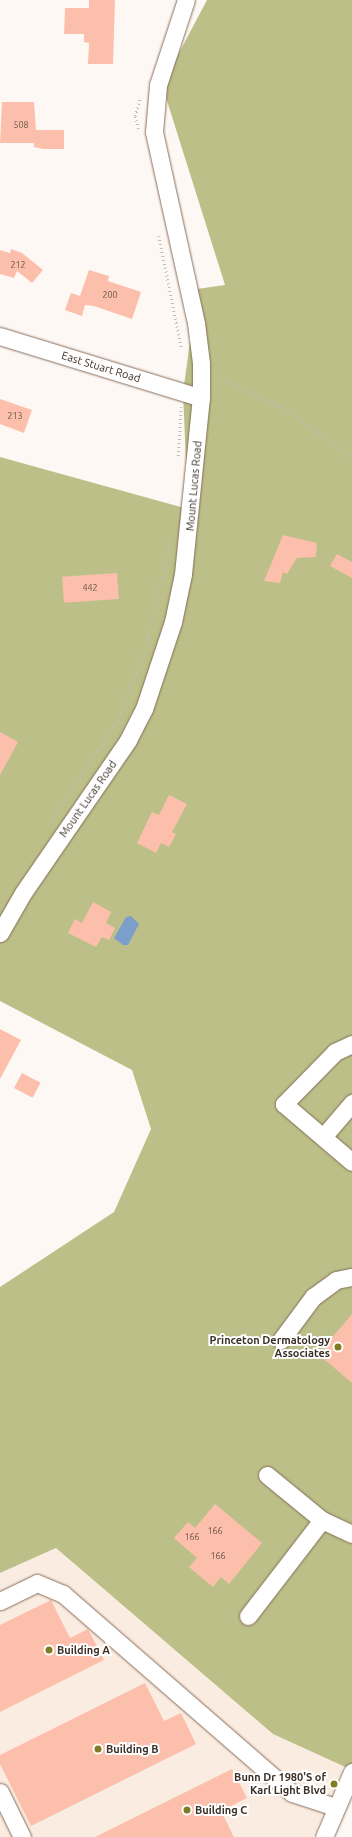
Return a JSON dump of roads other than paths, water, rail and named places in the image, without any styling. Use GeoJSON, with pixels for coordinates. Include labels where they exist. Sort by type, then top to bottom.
{"type":"FeatureCollection","features":[{"type":"Feature","properties":{"kind":"street","name":"Mount Lucas Road"},"geometry":{"type":"LineString","coordinates":[[0,933],[23,893],[128,740],[158,670],[183,574],[201,398],[196,323],[154,132],[158,85],[186,0]]}},
{"type":"Feature","properties":{"kind":"street","name":"East Stuart Road"},"geometry":{"type":"LineString","coordinates":[[0,336],[201,398]]}},
{"type":"Feature","properties":{"kind":"street"},"geometry":{"type":"LineString","coordinates":[[352,1044],[335,1052],[284,1104],[352,1162]]}},
{"type":"Feature","properties":{"kind":"street"},"geometry":{"type":"LineString","coordinates":[[323,1137],[352,1104]]}},
{"type":"Feature","properties":{"kind":"street"},"geometry":{"type":"LineString","coordinates":[[281,1340],[313,1297],[336,1280],[352,1277]]}},
{"type":"Feature","properties":{"kind":"street"},"geometry":{"type":"LineString","coordinates":[[267,1475],[322,1520],[352,1534]]}},
{"type":"Feature","properties":{"kind":"street"},"geometry":{"type":"LineString","coordinates":[[248,1616],[322,1520]]}},
{"type":"Feature","properties":{"kind":"street"},"geometry":{"type":"LineString","coordinates":[[0,1601],[36,1583],[63,1594],[292,1793],[335,1808]]}},
{"type":"Feature","properties":{"kind":"street"},"geometry":{"type":"LineString","coordinates":[[324,1837],[335,1808],[352,1772]]}},
{"type":"Feature","properties":{"kind":"street"},"geometry":{"type":"LineString","coordinates":[[0,1792],[22,1837]]}},
{"type":"Feature","properties":{"kind":"water"},"geometry":{"type":"Polygon","coordinates":[[[131,916],[139,924],[128,945],[123,945],[114,938],[126,917],[131,916]]]}},
{"type":"Feature","properties":{"kind":"place","name":"Princeton Dermatology Associates"},"geometry":{"type":"Point","coordinates":[338,1347]}},
{"type":"Feature","properties":{"kind":"place","name":"Building A"},"geometry":{"type":"Point","coordinates":[49,1650]}},
{"type":"Feature","properties":{"kind":"place","name":"Building B"},"geometry":{"type":"Point","coordinates":[98,1749]}},
{"type":"Feature","properties":{"kind":"place","name":"Bunn Dr 1980'S of Karl Light Blvd"},"geometry":{"type":"Point","coordinates":[334,1784]}},
{"type":"Feature","properties":{"kind":"place","name":"Building C"},"geometry":{"type":"Point","coordinates":[187,1810]}}]}
